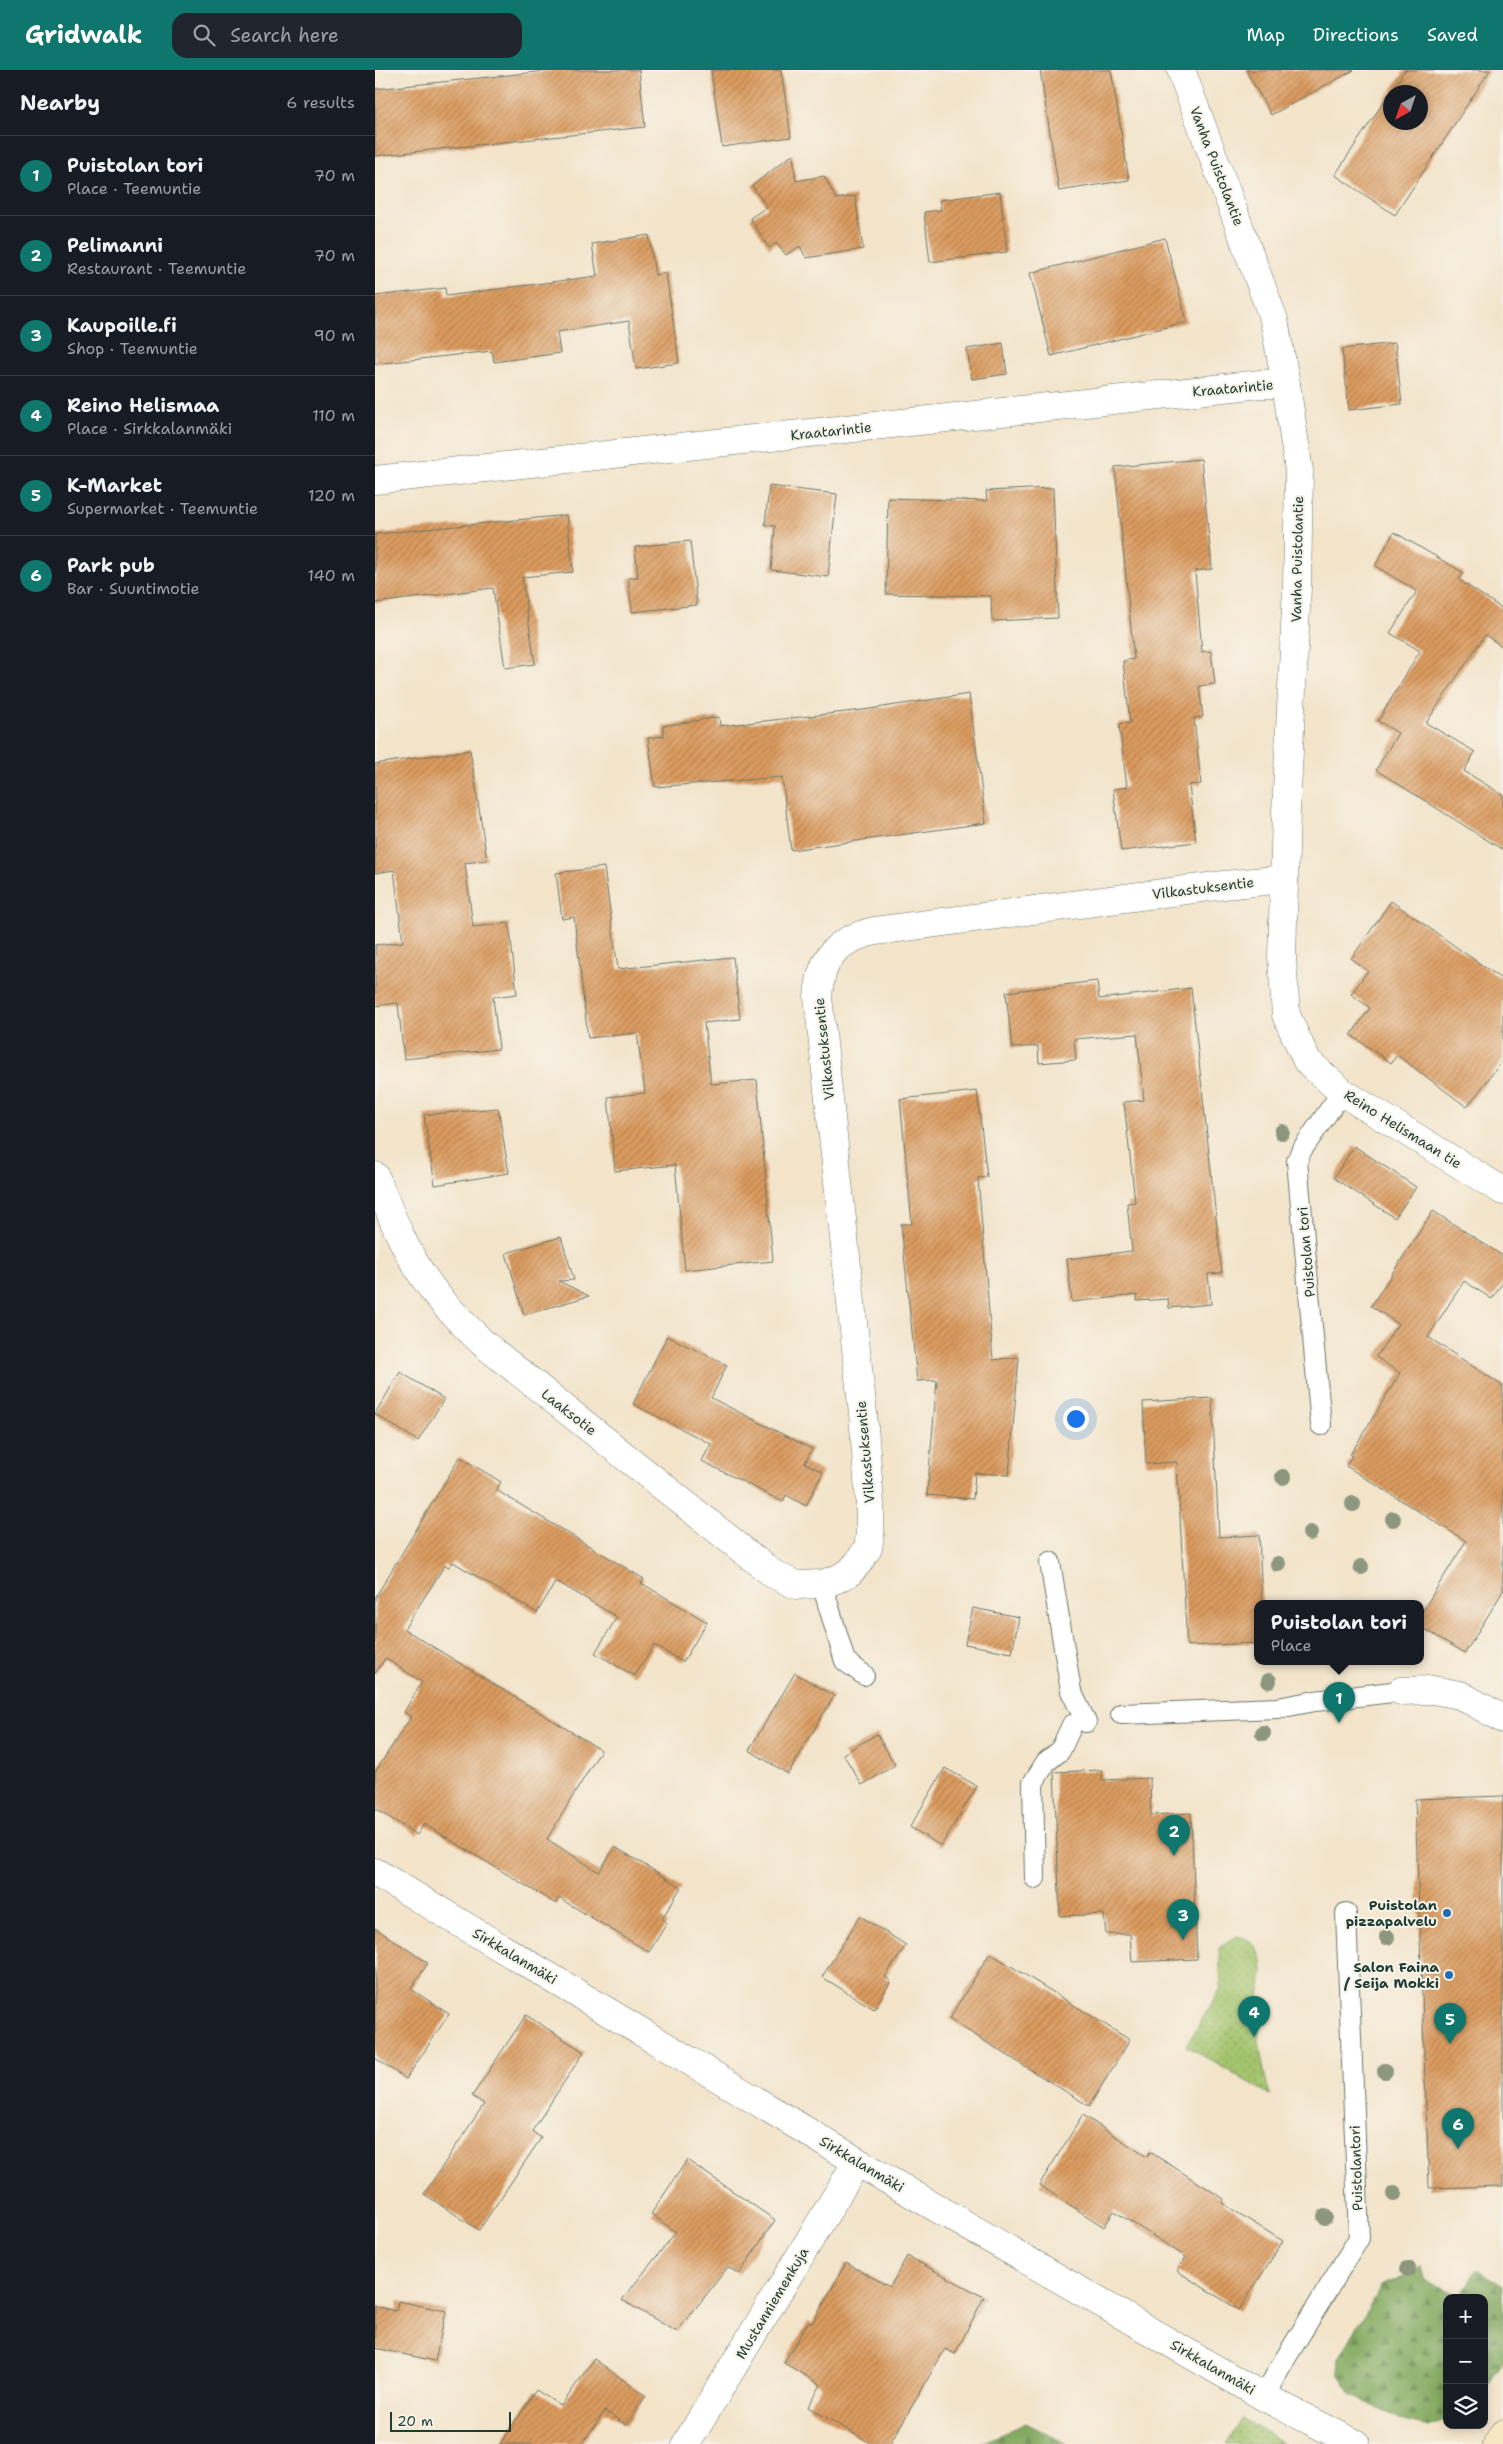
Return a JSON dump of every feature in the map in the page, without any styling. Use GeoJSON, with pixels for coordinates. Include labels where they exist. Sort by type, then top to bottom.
{"type":"FeatureCollection","features":[{"type":"Feature","properties":{"kind":"main road"},"geometry":{"type":"LineString","coordinates":[[1497,2444],[1503,2434]]}},
{"type":"Feature","properties":{"kind":"street","name":"Vanha Puistolantie"},"geometry":{"type":"LineString","coordinates":[[1181,70],[1274,320],[1287,384],[1299,471],[1297,587],[1282,958],[1285,1015],[1307,1061]]}},
{"type":"Feature","properties":{"kind":"street","name":"Kraatarintie"},"geometry":{"type":"LineString","coordinates":[[375,480],[1261,384],[1287,384]]}},
{"type":"Feature","properties":{"kind":"street","name":"Vilkastuksentie"},"geometry":{"type":"LineString","coordinates":[[822,1584],[850,1572],[868,1548],[870,1535],[870,1504],[863,1414],[818,997],[819,979],[825,963],[832,952],[841,944],[858,935],[875,931],[1224,885],[1284,879]]}},
{"type":"Feature","properties":{"kind":"street","name":"Reino Helismaan tie"},"geometry":{"type":"LineString","coordinates":[[1307,1061],[1342,1092],[1503,1191]]}},
{"type":"Feature","properties":{"kind":"street","name":"Laaksotie"},"geometry":{"type":"LineString","coordinates":[[375,1176],[394,1222],[421,1273],[461,1322],[485,1345],[773,1574],[796,1585],[822,1584]]}},
{"type":"Feature","properties":{"kind":"street"},"geometry":{"type":"LineString","coordinates":[[1401,1690],[1433,1690],[1460,1695],[1503,1719]]}},
{"type":"Feature","properties":{"kind":"street","name":"Sirkkalanmäki"},"geometry":{"type":"LineString","coordinates":[[375,1872],[857,2162],[1264,2396],[1356,2444]]}},
{"type":"Feature","properties":{"kind":"street","name":"Mustanniemenkuja"},"geometry":{"type":"LineString","coordinates":[[686,2444],[857,2162]]}},
{"type":"Feature","properties":{"kind":"lane","name":"Puistolan tori"},"geometry":{"type":"LineString","coordinates":[[1321,1425],[1297,1161],[1301,1151],[1342,1092]]}},
{"type":"Feature","properties":{"kind":"lane"},"geometry":{"type":"LineString","coordinates":[[1035,1878],[1033,1783],[1046,1762],[1060,1751],[1079,1723],[1071,1691],[1050,1562]]}},
{"type":"Feature","properties":{"kind":"lane"},"geometry":{"type":"LineString","coordinates":[[822,1584],[845,1661],[864,1675]]}},
{"type":"Feature","properties":{"kind":"lane"},"geometry":{"type":"LineString","coordinates":[[1121,1714],[1278,1708],[1315,1701],[1401,1690]]}},
{"type":"Feature","properties":{"kind":"lane","name":"Puistolantori"},"geometry":{"type":"LineString","coordinates":[[1264,2396],[1359,2238],[1346,1913]]}},
{"type":"Feature","properties":{"kind":"green space"},"geometry":{"type":"Polygon","coordinates":[[[1237,1936],[1247,1939],[1254,1944],[1262,1961],[1258,2030],[1262,2063],[1270,2095],[1186,2046],[1221,1988],[1219,1948],[1237,1936]]]}},
{"type":"Feature","properties":{"kind":"green space"},"geometry":{"type":"Polygon","coordinates":[[[1421,2267],[1424,2280],[1454,2294],[1443,2294],[1443,2421],[1428,2427],[1404,2421],[1351,2395],[1338,2373],[1339,2358],[1382,2286],[1421,2267]]]}},
{"type":"Feature","properties":{"kind":"green space"},"geometry":{"type":"Polygon","coordinates":[[[1477,2269],[1503,2286],[1503,2361],[1488,2385],[1488,2294],[1462,2294],[1477,2269]]]}},
{"type":"Feature","properties":{"kind":"green space"},"geometry":{"type":"Polygon","coordinates":[[[1242,2418],[1283,2444],[1226,2444],[1242,2418]]]}},
{"type":"Feature","properties":{"kind":"green space"},"geometry":{"type":"Polygon","coordinates":[[[1026,2423],[1067,2444],[980,2444],[1026,2423]]]}},
{"type":"Feature","properties":{"kind":"building"},"geometry":{"type":"Polygon","coordinates":[[[556,70],[639,70],[645,127],[375,156],[375,89],[556,70]]]}},
{"type":"Feature","properties":{"kind":"building"},"geometry":{"type":"Polygon","coordinates":[[[711,70],[781,70],[791,137],[722,147],[711,70]]]}},
{"type":"Feature","properties":{"kind":"building"},"geometry":{"type":"Polygon","coordinates":[[[1040,70],[1111,70],[1129,180],[1059,191],[1040,70]]]}},
{"type":"Feature","properties":{"kind":"building"},"geometry":{"type":"Polygon","coordinates":[[[1246,70],[1354,70],[1271,115],[1246,70]]]}},
{"type":"Feature","properties":{"kind":"building"},"geometry":{"type":"Polygon","coordinates":[[[1405,70],[1490,70],[1395,215],[1335,175],[1383,103],[1383,130],[1428,130],[1428,85],[1395,85],[1405,70]]]}},
{"type":"Feature","properties":{"kind":"building"},"geometry":{"type":"Polygon","coordinates":[[[793,154],[796,181],[824,176],[836,199],[855,196],[863,249],[806,258],[800,246],[786,255],[776,243],[769,248],[750,218],[767,207],[752,186],[793,154]]]}},
{"type":"Feature","properties":{"kind":"building"},"geometry":{"type":"Polygon","coordinates":[[[1000,192],[1007,252],[930,262],[924,212],[941,210],[939,200],[1000,192]]]}},
{"type":"Feature","properties":{"kind":"building"},"geometry":{"type":"Polygon","coordinates":[[[649,235],[655,275],[666,273],[679,363],[636,369],[629,321],[557,332],[560,353],[494,362],[492,351],[375,364],[375,296],[445,288],[446,296],[597,276],[592,244],[649,235]]]}},
{"type":"Feature","properties":{"kind":"building"},"geometry":{"type":"Polygon","coordinates":[[[1165,238],[1187,322],[1051,356],[1030,273],[1165,238]]]}},
{"type":"Feature","properties":{"kind":"building"},"geometry":{"type":"Polygon","coordinates":[[[1003,343],[1007,374],[972,379],[967,349],[1003,343]]]}},
{"type":"Feature","properties":{"kind":"building"},"geometry":{"type":"Polygon","coordinates":[[[1395,343],[1402,404],[1349,410],[1342,349],[1395,343]]]}},
{"type":"Feature","properties":{"kind":"building"},"geometry":{"type":"Polygon","coordinates":[[[1201,459],[1212,569],[1195,571],[1202,652],[1211,651],[1215,684],[1199,686],[1203,717],[1194,718],[1201,784],[1189,785],[1196,842],[1121,851],[1113,789],[1127,787],[1119,724],[1130,723],[1123,661],[1134,659],[1115,467],[1201,459]]]}},
{"type":"Feature","properties":{"kind":"building"},"geometry":{"type":"Polygon","coordinates":[[[769,486],[837,494],[828,577],[771,570],[775,526],[765,525],[769,486]]]}},
{"type":"Feature","properties":{"kind":"building"},"geometry":{"type":"Polygon","coordinates":[[[1053,488],[1058,618],[992,621],[991,596],[886,594],[888,498],[987,501],[986,491],[1053,488]]]}},
{"type":"Feature","properties":{"kind":"building"},"geometry":{"type":"Polygon","coordinates":[[[567,515],[573,572],[522,577],[535,664],[505,668],[493,588],[375,603],[375,534],[567,515]]]}},
{"type":"Feature","properties":{"kind":"building"},"geometry":{"type":"Polygon","coordinates":[[[1394,532],[1464,573],[1459,580],[1503,609],[1503,647],[1485,635],[1426,723],[1475,752],[1464,771],[1503,795],[1503,850],[1376,770],[1398,733],[1378,721],[1420,651],[1390,633],[1417,591],[1375,566],[1394,532]]]}},
{"type":"Feature","properties":{"kind":"building"},"geometry":{"type":"Polygon","coordinates":[[[690,541],[697,605],[632,612],[628,578],[638,577],[635,547],[690,541]]]}},
{"type":"Feature","properties":{"kind":"building"},"geometry":{"type":"Polygon","coordinates":[[[969,694],[986,823],[791,850],[782,777],[655,787],[648,738],[664,736],[663,726],[719,717],[720,726],[863,710],[969,694]]]}},
{"type":"Feature","properties":{"kind":"building"},"geometry":{"type":"Polygon","coordinates":[[[470,750],[487,860],[465,863],[473,927],[509,923],[517,994],[493,997],[499,1049],[404,1059],[398,1003],[375,1006],[375,945],[403,942],[394,870],[375,873],[375,764],[470,750]]]}},
{"type":"Feature","properties":{"kind":"building"},"geometry":{"type":"Polygon","coordinates":[[[604,867],[618,969],[733,957],[740,1019],[704,1023],[711,1084],[757,1080],[773,1261],[685,1270],[675,1165],[615,1171],[608,1097],[645,1093],[637,1033],[588,1038],[574,917],[562,919],[556,873],[604,867]]]}},
{"type":"Feature","properties":{"kind":"building"},"geometry":{"type":"Polygon","coordinates":[[[1391,901],[1503,980],[1503,1060],[1467,1107],[1397,1055],[1391,1063],[1351,1035],[1370,1008],[1351,994],[1368,971],[1351,959],[1391,901]]]}},
{"type":"Feature","properties":{"kind":"building"},"geometry":{"type":"Polygon","coordinates":[[[1097,981],[1099,999],[1191,988],[1222,1273],[1208,1274],[1211,1304],[1169,1308],[1168,1299],[1137,1301],[1137,1295],[1072,1302],[1067,1259],[1132,1251],[1127,1203],[1135,1202],[1124,1102],[1144,1100],[1137,1034],[1074,1039],[1076,1060],[1039,1063],[1038,1046],[1012,1048],[1006,992],[1097,981]]]}},
{"type":"Feature","properties":{"kind":"building"},"geometry":{"type":"Polygon","coordinates":[[[977,1091],[987,1177],[978,1178],[993,1360],[1019,1357],[1009,1475],[975,1473],[973,1499],[927,1495],[937,1380],[917,1381],[901,1224],[912,1224],[900,1099],[977,1091]]]}},
{"type":"Feature","properties":{"kind":"building"},"geometry":{"type":"Polygon","coordinates":[[[498,1108],[509,1173],[435,1185],[424,1115],[498,1108]]]}},
{"type":"Feature","properties":{"kind":"building"},"geometry":{"type":"Polygon","coordinates":[[[1354,1146],[1416,1187],[1395,1218],[1334,1178],[1354,1146]]]}},
{"type":"Feature","properties":{"kind":"building"},"geometry":{"type":"Polygon","coordinates":[[[1433,1211],[1503,1256],[1503,1282],[1492,1299],[1464,1281],[1428,1337],[1503,1386],[1503,1591],[1465,1653],[1424,1628],[1424,1609],[1466,1541],[1346,1466],[1352,1456],[1350,1455],[1400,1373],[1376,1357],[1398,1324],[1371,1306],[1433,1211]]]}},
{"type":"Feature","properties":{"kind":"building"},"geometry":{"type":"Polygon","coordinates":[[[561,1237],[574,1280],[559,1281],[589,1296],[524,1315],[506,1253],[561,1237]]]}},
{"type":"Feature","properties":{"kind":"building"},"geometry":{"type":"Polygon","coordinates":[[[667,1336],[727,1365],[711,1398],[812,1449],[805,1463],[823,1472],[806,1506],[786,1495],[783,1502],[702,1461],[711,1444],[633,1404],[667,1336]]]}},
{"type":"Feature","properties":{"kind":"building"},"geometry":{"type":"Polygon","coordinates":[[[400,1372],[444,1399],[418,1441],[375,1414],[400,1372]]]}},
{"type":"Feature","properties":{"kind":"building"},"geometry":{"type":"Polygon","coordinates":[[[1212,1398],[1219,1537],[1259,1535],[1262,1600],[1254,1600],[1254,1643],[1187,1646],[1177,1462],[1146,1464],[1143,1402],[1212,1398]]]}},
{"type":"Feature","properties":{"kind":"building"},"geometry":{"type":"Polygon","coordinates":[[[460,1457],[501,1482],[496,1490],[644,1579],[641,1583],[707,1622],[683,1662],[654,1645],[635,1676],[595,1653],[617,1617],[556,1581],[537,1613],[453,1562],[449,1567],[445,1565],[404,1629],[601,1750],[547,1839],[599,1872],[615,1847],[681,1887],[662,1919],[667,1923],[649,1952],[559,1898],[556,1904],[424,1824],[417,1835],[375,1808],[375,1772],[411,1717],[404,1712],[422,1682],[385,1658],[375,1674],[375,1598],[460,1457]]]}},
{"type":"Feature","properties":{"kind":"building"},"geometry":{"type":"Polygon","coordinates":[[[973,1608],[1019,1617],[1012,1653],[965,1644],[973,1608]]]}},
{"type":"Feature","properties":{"kind":"building"},"geometry":{"type":"Polygon","coordinates":[[[795,1673],[834,1696],[788,1774],[749,1750],[795,1673]]]}},
{"type":"Feature","properties":{"kind":"building"},"geometry":{"type":"Polygon","coordinates":[[[877,1734],[895,1765],[862,1785],[843,1754],[877,1734]]]}},
{"type":"Feature","properties":{"kind":"building"},"geometry":{"type":"Polygon","coordinates":[[[945,1768],[977,1786],[941,1846],[910,1827],[945,1768]]]}},
{"type":"Feature","properties":{"kind":"building"},"geometry":{"type":"Polygon","coordinates":[[[1102,1770],[1102,1780],[1150,1778],[1151,1815],[1191,1813],[1197,1959],[1132,1962],[1130,1934],[1106,1934],[1104,1914],[1060,1916],[1054,1772],[1102,1770]]]}},
{"type":"Feature","properties":{"kind":"building"},"geometry":{"type":"Polygon","coordinates":[[[1503,1796],[1503,2186],[1429,2188],[1415,1799],[1503,1796]]]}},
{"type":"Feature","properties":{"kind":"building"},"geometry":{"type":"Polygon","coordinates":[[[860,1916],[906,1945],[885,1977],[891,1981],[874,2009],[822,1977],[860,1916]]]}},
{"type":"Feature","properties":{"kind":"building"},"geometry":{"type":"Polygon","coordinates":[[[375,1928],[428,1963],[411,1989],[449,2014],[406,2079],[375,2058],[375,1928]]]}},
{"type":"Feature","properties":{"kind":"building"},"geometry":{"type":"Polygon","coordinates":[[[990,1953],[1130,2040],[1089,2106],[949,2019],[990,1953]]]}},
{"type":"Feature","properties":{"kind":"building"},"geometry":{"type":"Polygon","coordinates":[[[526,2015],[584,2052],[532,2131],[541,2138],[479,2230],[424,2194],[484,2104],[472,2096],[526,2015]]]}},
{"type":"Feature","properties":{"kind":"building"},"geometry":{"type":"Polygon","coordinates":[[[1083,2115],[1147,2157],[1150,2152],[1224,2199],[1222,2203],[1283,2241],[1239,2310],[1177,2271],[1186,2257],[1114,2211],[1104,2227],[1039,2185],[1083,2115]]]}},
{"type":"Feature","properties":{"kind":"building"},"geometry":{"type":"Polygon","coordinates":[[[687,2160],[775,2220],[739,2274],[728,2267],[677,2332],[622,2300],[676,2232],[651,2214],[687,2160]]]}},
{"type":"Feature","properties":{"kind":"building"},"geometry":{"type":"Polygon","coordinates":[[[907,2256],[984,2297],[955,2354],[945,2349],[890,2444],[872,2444],[808,2407],[821,2385],[784,2363],[808,2322],[812,2324],[846,2263],[890,2287],[907,2256]]]}},
{"type":"Feature","properties":{"kind":"building"},"geometry":{"type":"Polygon","coordinates":[[[398,2301],[446,2311],[435,2361],[375,2348],[375,2306],[396,2311],[398,2301]]]}},
{"type":"Feature","properties":{"kind":"building"},"geometry":{"type":"Polygon","coordinates":[[[594,2359],[646,2396],[626,2425],[605,2411],[582,2444],[500,2444],[536,2390],[561,2406],[594,2359]]]}},
{"type":"Feature","properties":{"kind":"place","name":"Puistolan tori"},"geometry":{"type":"Point","coordinates":[1339,1723]}},
{"type":"Feature","properties":{"kind":"place","name":"Pelimanni"},"geometry":{"type":"Point","coordinates":[1174,1856]}},
{"type":"Feature","properties":{"kind":"place","name":"Puistolan pizzapalvelu"},"geometry":{"type":"Point","coordinates":[1447,1913]}},
{"type":"Feature","properties":{"kind":"place","name":"Kaupoille.fi"},"geometry":{"type":"Point","coordinates":[1183,1940]}},
{"type":"Feature","properties":{"kind":"place","name":"Salon Faina / Seija Mokki"},"geometry":{"type":"Point","coordinates":[1449,1975]}},
{"type":"Feature","properties":{"kind":"place","name":"Reino Helismaa"},"geometry":{"type":"Point","coordinates":[1254,2037]}},
{"type":"Feature","properties":{"kind":"place","name":"K-Market"},"geometry":{"type":"Point","coordinates":[1450,2044]}},
{"type":"Feature","properties":{"kind":"place","name":"Park pub"},"geometry":{"type":"Point","coordinates":[1458,2149]}}]}
